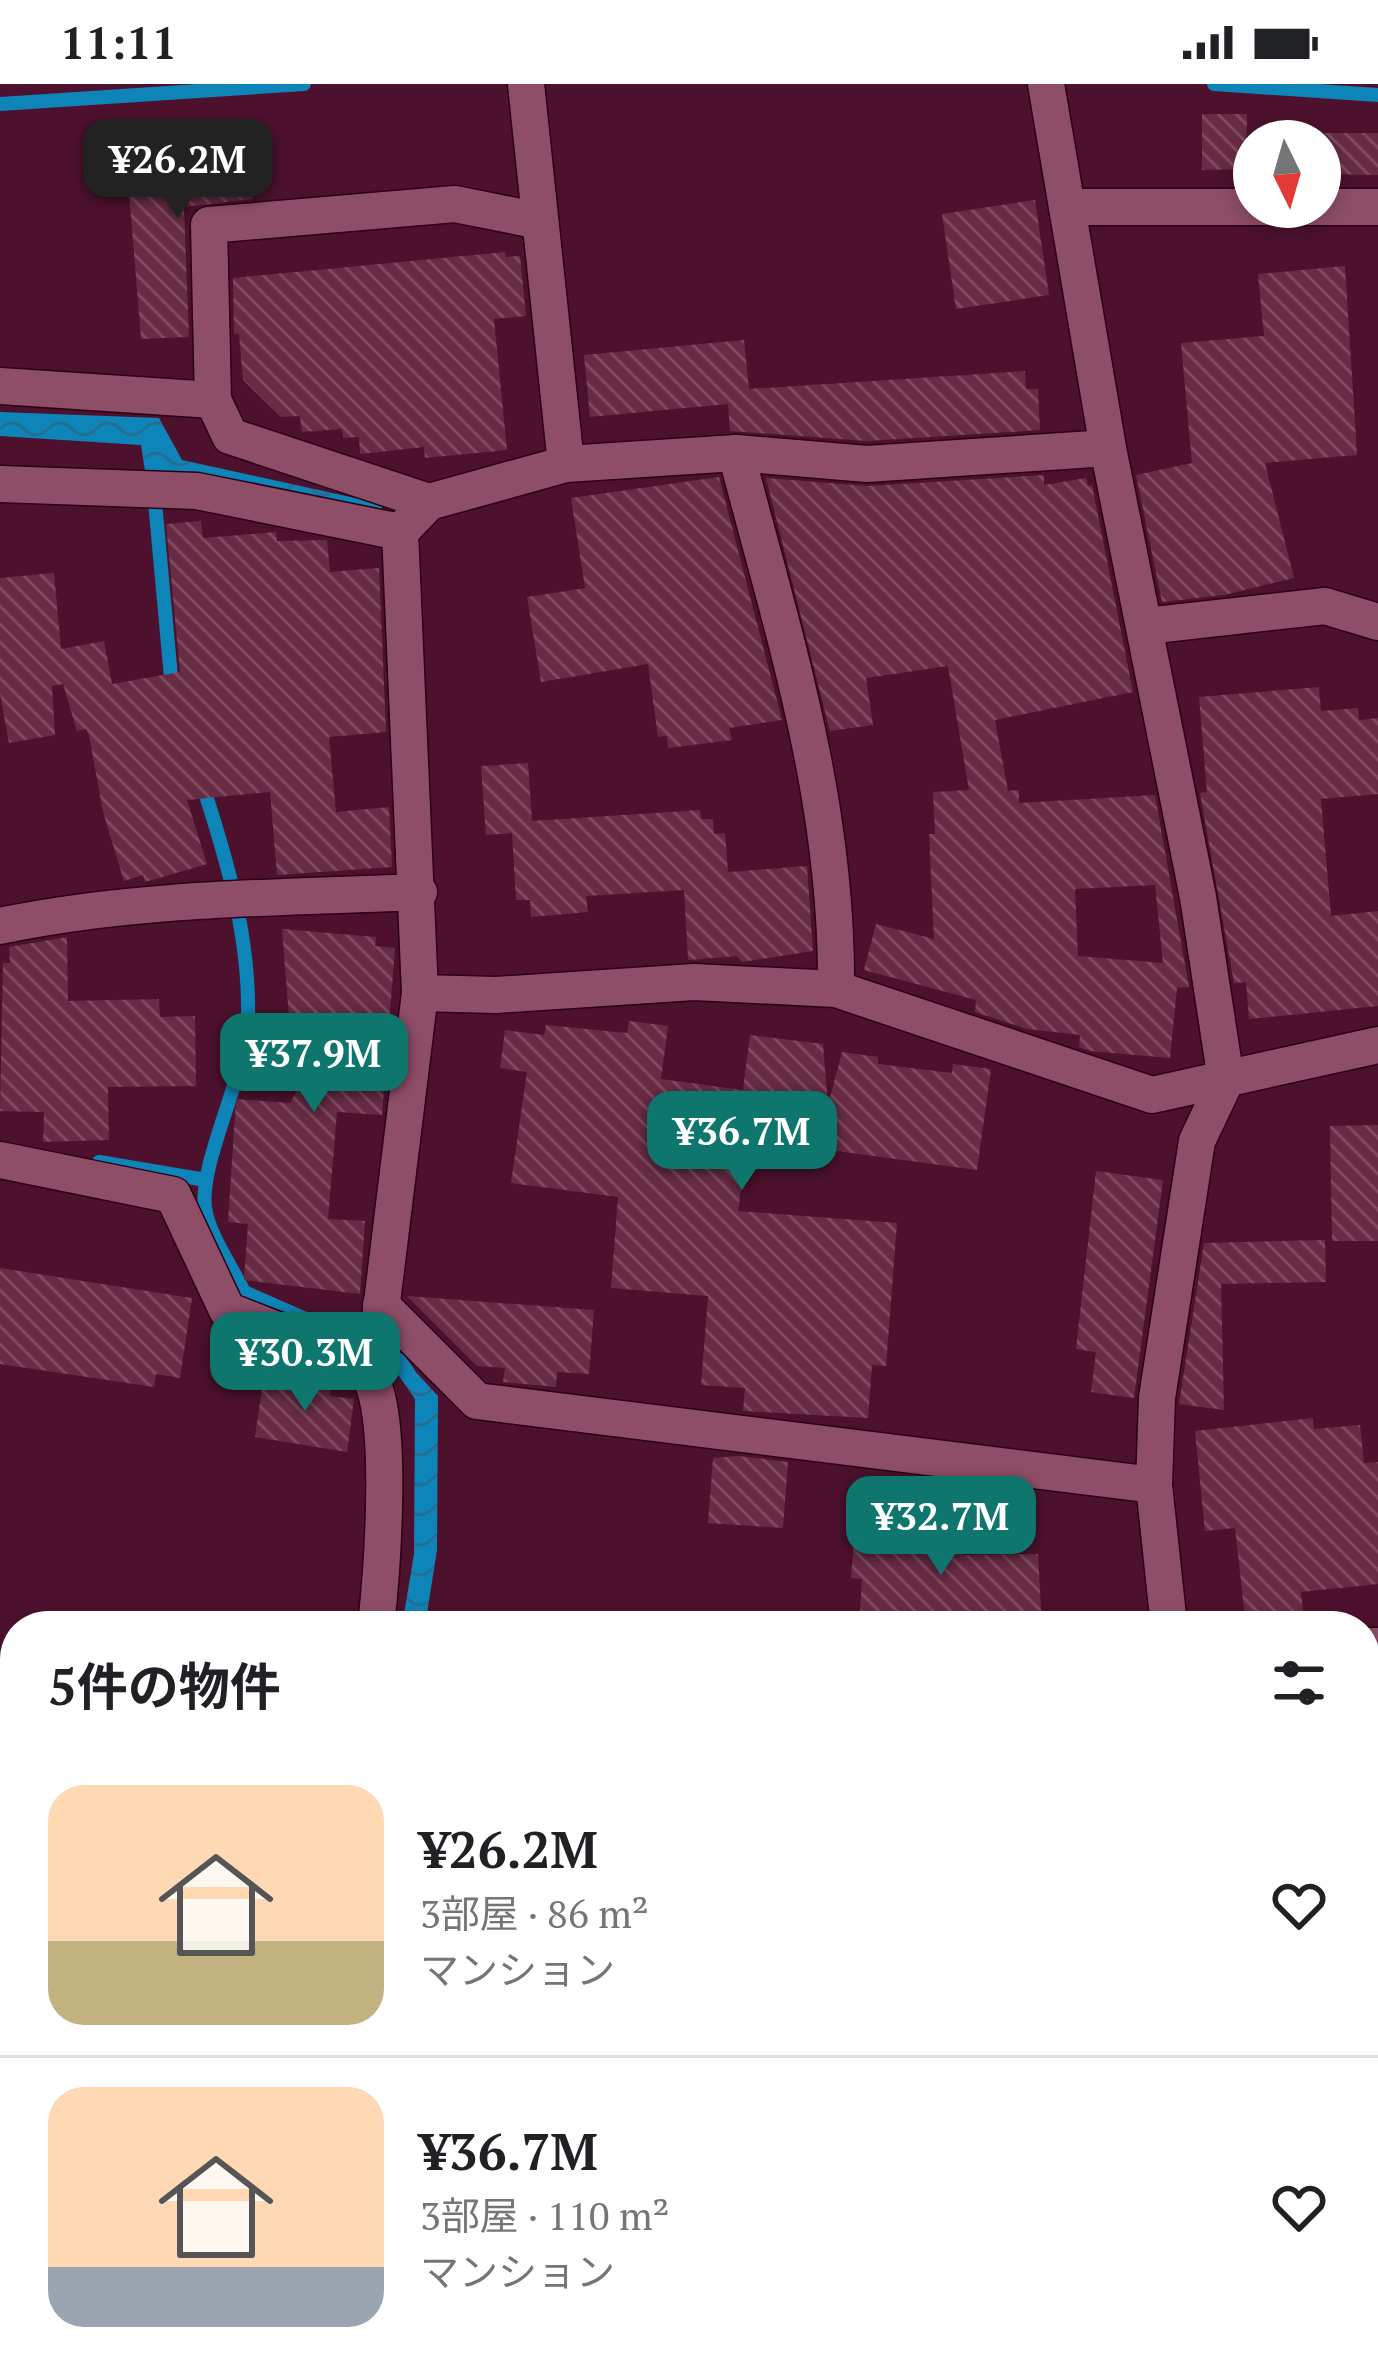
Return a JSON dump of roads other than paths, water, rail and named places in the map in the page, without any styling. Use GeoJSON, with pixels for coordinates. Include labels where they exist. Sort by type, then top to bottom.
{"type":"FeatureCollection","features":[{"type":"Feature","properties":{"kind":"street"},"geometry":{"type":"LineString","coordinates":[[526,84],[566,464]]}},
{"type":"Feature","properties":{"kind":"street"},"geometry":{"type":"LineString","coordinates":[[1046,84],[1108,448],[1198,896],[1226,1080],[1196,1141],[1157,1398],[1154,1485],[1167,1611]]}},
{"type":"Feature","properties":{"kind":"street"},"geometry":{"type":"LineString","coordinates":[[429,502],[230,436],[213,400],[209,225],[455,203],[540,221]]}},
{"type":"Feature","properties":{"kind":"street"},"geometry":{"type":"LineString","coordinates":[[1069,207],[1378,207]]}},
{"type":"Feature","properties":{"kind":"street"},"geometry":{"type":"LineString","coordinates":[[0,386],[213,400]]}},
{"type":"Feature","properties":{"kind":"street"},"geometry":{"type":"LineString","coordinates":[[378,1611],[385,1545],[380,1396],[373,1343],[420,993],[400,532],[429,502],[566,464],[736,453],[867,464],[1108,448]]}},
{"type":"Feature","properties":{"kind":"street"},"geometry":{"type":"LineString","coordinates":[[736,453],[812,734],[837,909],[836,989]]}},
{"type":"Feature","properties":{"kind":"street"},"geometry":{"type":"LineString","coordinates":[[0,484],[197,490],[400,532]]}},
{"type":"Feature","properties":{"kind":"street"},"geometry":{"type":"LineString","coordinates":[[1146,626],[1325,606],[1378,622]]}},
{"type":"Feature","properties":{"kind":"street"},"geometry":{"type":"LineString","coordinates":[[0,926],[53,915],[235,900],[419,892]]}},
{"type":"Feature","properties":{"kind":"street"},"geometry":{"type":"LineString","coordinates":[[420,993],[496,995],[694,982],[836,989],[1152,1095],[1378,1045]]}},
{"type":"Feature","properties":{"kind":"street"},"geometry":{"type":"LineString","coordinates":[[0,1160],[173,1195],[227,1310],[373,1343],[476,1401],[1154,1485]]}},
{"type":"Feature","properties":{"kind":"water"},"geometry":{"type":"Polygon","coordinates":[[[0,412],[159,418],[182,460],[382,504],[382,513],[187,472],[146,477],[141,445],[0,436],[0,412]]]}},
{"type":"Feature","properties":{"kind":"water"},"geometry":{"type":"Polygon","coordinates":[[[401,1356],[438,1396],[437,1550],[427,1611],[404,1611],[414,1554],[415,1399],[394,1369],[401,1356]]]}},
{"type":"Feature","properties":{"kind":"waterway"},"geometry":{"type":"LineString","coordinates":[[0,104],[304,84]]}},
{"type":"Feature","properties":{"kind":"waterway"},"geometry":{"type":"LineString","coordinates":[[1214,84],[1378,95]]}},
{"type":"Feature","properties":{"kind":"waterway"},"geometry":{"type":"LineString","coordinates":[[155,502],[172,688]]}},
{"type":"Feature","properties":{"kind":"waterway"},"geometry":{"type":"LineString","coordinates":[[202,783],[228,870],[248,988],[240,1066],[205,1189],[207,1218],[244,1292],[399,1360],[409,1374]]}},
{"type":"Feature","properties":{"kind":"waterway"},"geometry":{"type":"LineString","coordinates":[[99,1162],[206,1180]]}}]}
